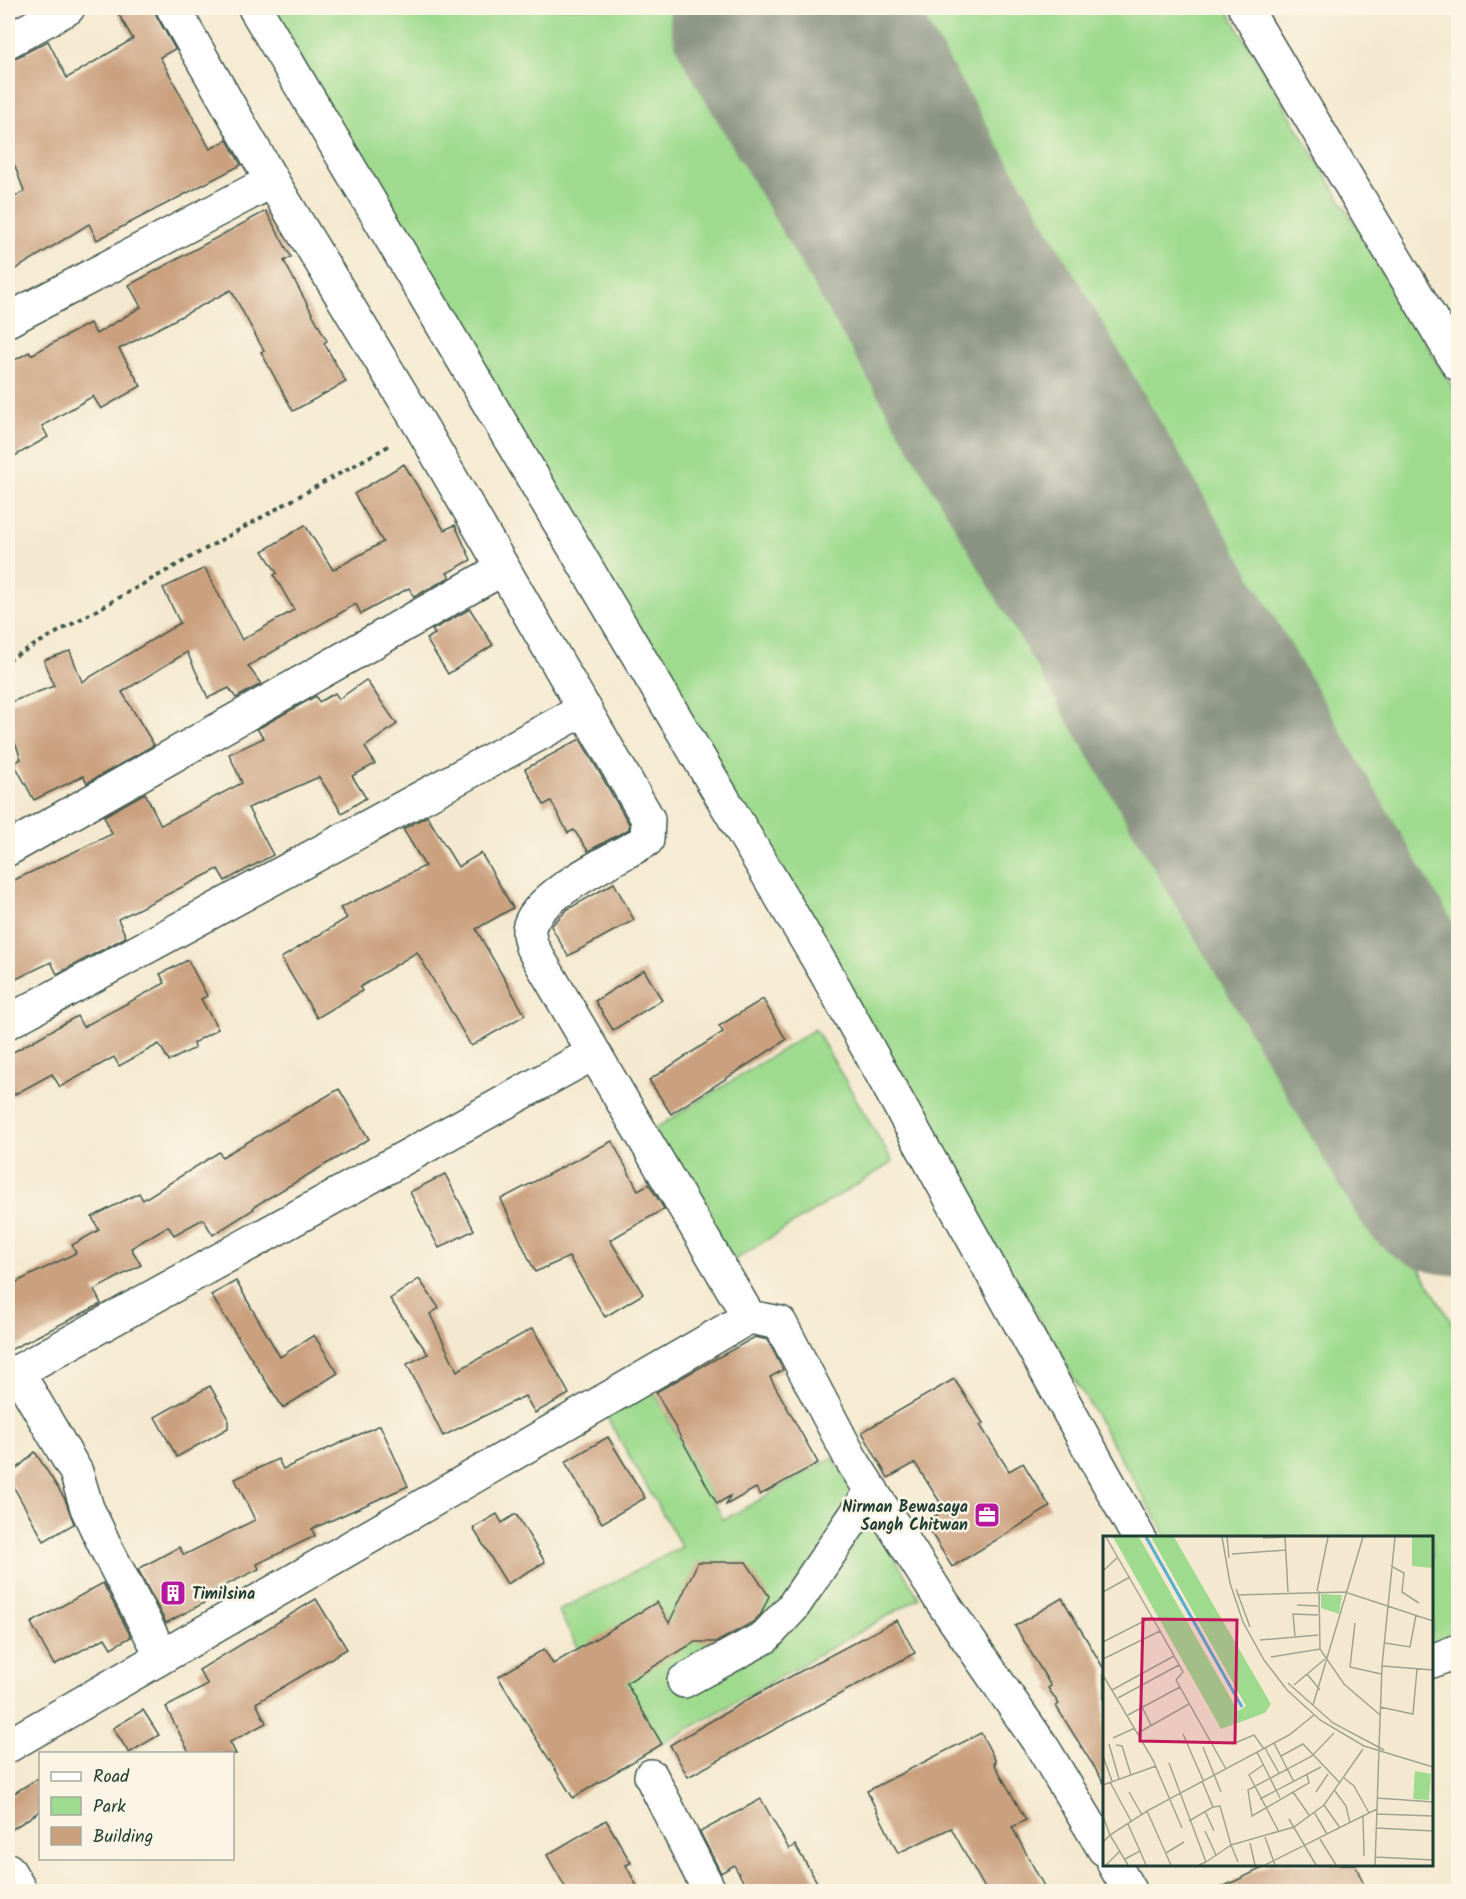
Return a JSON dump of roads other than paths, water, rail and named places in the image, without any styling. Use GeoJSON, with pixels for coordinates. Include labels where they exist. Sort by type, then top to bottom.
{"type":"FeatureCollection","features":[{"type":"Feature","properties":{"kind":"street"},"geometry":{"type":"LineString","coordinates":[[8,41],[68,8]]}},
{"type":"Feature","properties":{"kind":"street"},"geometry":{"type":"LineString","coordinates":[[173,8],[272,181],[422,428],[648,819],[647,840],[549,899],[536,913],[528,930],[532,947],[592,1054],[749,1317]]}},
{"type":"Feature","properties":{"kind":"street"},"geometry":{"type":"LineString","coordinates":[[255,8],[825,971],[1138,1536]]}},
{"type":"Feature","properties":{"kind":"street"},"geometry":{"type":"LineString","coordinates":[[1245,8],[1458,364]]}},
{"type":"Feature","properties":{"kind":"street"},"geometry":{"type":"LineString","coordinates":[[8,320],[272,181]]}},
{"type":"Feature","properties":{"kind":"street"},"geometry":{"type":"LineString","coordinates":[[8,849],[502,569]]}},
{"type":"Feature","properties":{"kind":"street"},"geometry":{"type":"LineString","coordinates":[[8,1022],[585,709]]}},
{"type":"Feature","properties":{"kind":"street"},"geometry":{"type":"LineString","coordinates":[[162,1656],[87,1508],[76,1472],[12,1374],[592,1054]]}},
{"type":"Feature","properties":{"kind":"street"},"geometry":{"type":"LineString","coordinates":[[8,1746],[749,1317],[780,1323],[851,1458],[943,1603],[1043,1748],[1103,1847]]}},
{"type":"Feature","properties":{"kind":"street"},"geometry":{"type":"LineString","coordinates":[[684,1681],[765,1637],[792,1608],[872,1491]]}},
{"type":"Feature","properties":{"kind":"street"},"geometry":{"type":"LineString","coordinates":[[1433,1660],[1458,1651]]}},
{"type":"Feature","properties":{"kind":"street"},"geometry":{"type":"LineString","coordinates":[[651,1776],[710,1892]]}},
{"type":"Feature","properties":{"kind":"street"},"geometry":{"type":"LineString","coordinates":[[1115,1866],[1131,1892]]}},
{"type":"Feature","properties":{"kind":"street"},"geometry":{"type":"LineString","coordinates":[[8,1870],[21,1892]]}},
{"type":"Feature","properties":{"kind":"place","name":"Nirman Bewasaya Sangh Chitwan"},"geometry":{"type":"Point","coordinates":[987,1515]}},
{"type":"Feature","properties":{"kind":"place","name":"Timilsina"},"geometry":{"type":"Point","coordinates":[173,1593]}}]}
